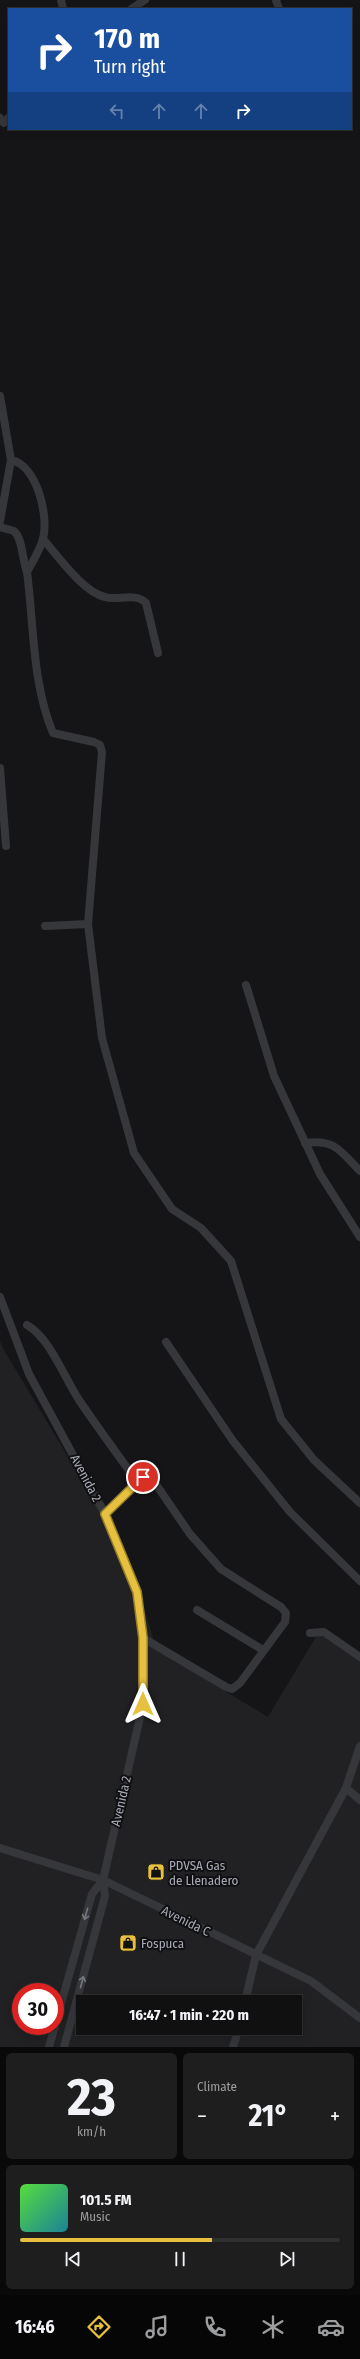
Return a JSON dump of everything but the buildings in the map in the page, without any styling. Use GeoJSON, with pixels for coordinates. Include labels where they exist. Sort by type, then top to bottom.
{"type":"FeatureCollection","features":[{"type":"Feature","properties":{"kind":"street"},"geometry":{"type":"LineString","coordinates":[[133,8],[145,0]]}},
{"type":"Feature","properties":{"kind":"street"},"geometry":{"type":"LineString","coordinates":[[0,118],[4,123],[8,118]]}},
{"type":"Feature","properties":{"kind":"street"},"geometry":{"type":"LineString","coordinates":[[0,396],[11,460],[0,521]]}},
{"type":"Feature","properties":{"kind":"street"},"geometry":{"type":"LineString","coordinates":[[11,460],[19,462],[26,468],[37,488],[46,521],[43,539],[27,572]]}},
{"type":"Feature","properties":{"kind":"street"},"geometry":{"type":"LineString","coordinates":[[0,527],[14,531],[18,535],[22,560],[27,572],[35,659],[49,722],[53,732],[94,742],[100,745],[102,752],[94,833],[88,924],[102,1038],[134,1154],[172,1209],[201,1228],[231,1261],[281,1419],[314,1460],[360,1503]]}},
{"type":"Feature","properties":{"kind":"street"},"geometry":{"type":"LineString","coordinates":[[43,539],[77,578],[96,594],[106,598],[137,598],[144,600],[158,653]]}},
{"type":"Feature","properties":{"kind":"street"},"geometry":{"type":"LineString","coordinates":[[0,768],[6,846]]}},
{"type":"Feature","properties":{"kind":"street"},"geometry":{"type":"LineString","coordinates":[[45,926],[88,924]]}},
{"type":"Feature","properties":{"kind":"street"},"geometry":{"type":"LineString","coordinates":[[246,985],[274,1076],[320,1174],[360,1236]]}},
{"type":"Feature","properties":{"kind":"street"},"geometry":{"type":"LineString","coordinates":[[305,1143],[328,1142],[337,1148],[360,1171]]}},
{"type":"Feature","properties":{"kind":"street","name":"Avenida 2"},"geometry":{"type":"LineString","coordinates":[[0,1297],[29,1374],[105,1514],[137,1592],[143,1638],[143,1704],[103,1880],[105,1896],[64,2047]]}},
{"type":"Feature","properties":{"kind":"street"},"geometry":{"type":"LineString","coordinates":[[27,1325],[36,1331],[45,1342],[78,1399],[138,1483]]}},
{"type":"Feature","properties":{"kind":"street"},"geometry":{"type":"LineString","coordinates":[[166,1342],[233,1441],[290,1512],[360,1581]]}},
{"type":"Feature","properties":{"kind":"street"},"geometry":{"type":"LineString","coordinates":[[105,1514],[143,1477],[153,1480],[190,1534],[221,1569],[281,1607],[286,1613],[284,1622],[240,1683],[232,1689],[226,1687],[143,1638]]}},
{"type":"Feature","properties":{"kind":"street"},"geometry":{"type":"LineString","coordinates":[[197,1610],[263,1650]]}},
{"type":"Feature","properties":{"kind":"street"},"geometry":{"type":"LineString","coordinates":[[310,1633],[324,1632],[360,1657]]}},
{"type":"Feature","properties":{"kind":"street"},"geometry":{"type":"LineString","coordinates":[[247,1995],[256,1955],[346,1788],[360,1746]]}},
{"type":"Feature","properties":{"kind":"street"},"geometry":{"type":"LineString","coordinates":[[346,1788],[360,1800]]}},
{"type":"Feature","properties":{"kind":"street","name":"Avenida C"},"geometry":{"type":"LineString","coordinates":[[0,1848],[103,1880],[311,1981],[360,2018]]}},
{"type":"Feature","properties":{"kind":"street","name":"Avenida 2"},"geometry":{"type":"LineString","coordinates":[[64,1993],[92,1894],[103,1880]]}},
{"type":"Feature","properties":{"kind":"street","name":"Avenida 2"},"geometry":{"type":"LineString","coordinates":[[49,2047],[52,2035]]}},
{"type":"Feature","properties":{"kind":"street"},"geometry":{"type":"LineString","coordinates":[[233,2047],[237,2035]]}},
{"type":"Feature","properties":{"kind":"shaded area"},"geometry":{"type":"Polygon","coordinates":[[[0,1341],[113,1532],[143,1605],[157,1650],[268,1717],[320,1630],[360,1656],[360,2047],[0,2047],[0,1341]]]}},
{"type":"Feature","properties":{"kind":"place","name":"PDVSA Gas de Llenadero"},"geometry":{"type":"Point","coordinates":[156,1872]}},
{"type":"Feature","properties":{"kind":"place","name":"Fospuca"},"geometry":{"type":"Point","coordinates":[128,1943]}},
{"type":"Feature","properties":{"kind":"route"},"geometry":{"type":"LineString","coordinates":[[143,1477],[105,1514],[137,1592],[143,1638],[143,1704]]}}]}
